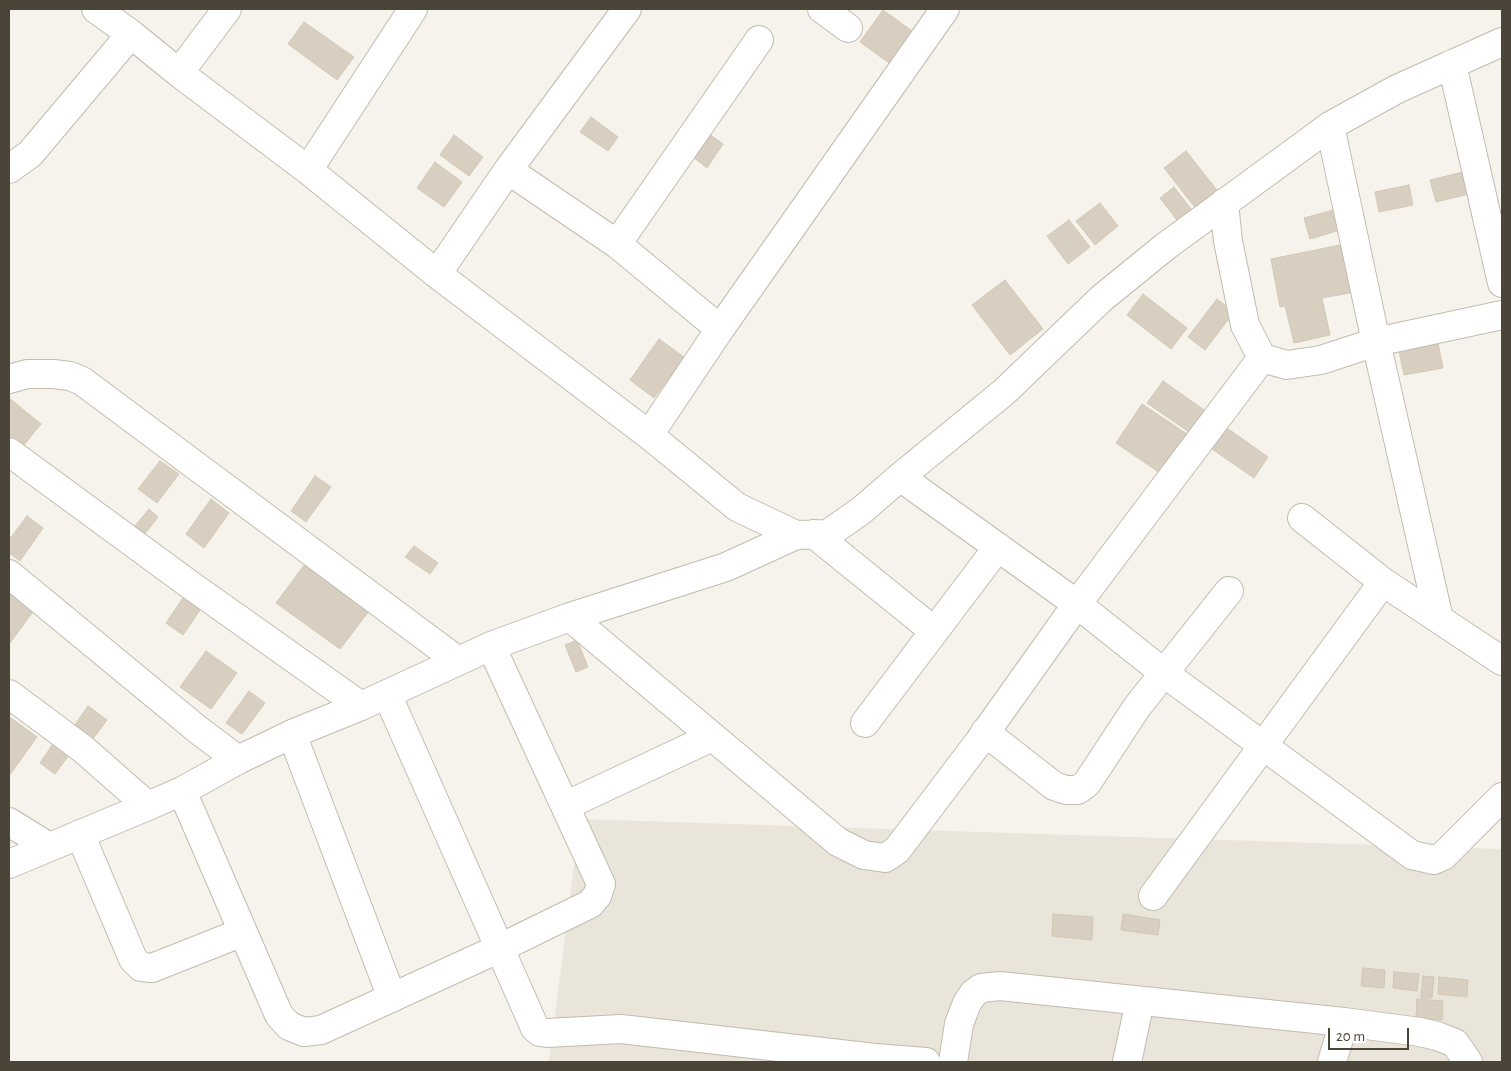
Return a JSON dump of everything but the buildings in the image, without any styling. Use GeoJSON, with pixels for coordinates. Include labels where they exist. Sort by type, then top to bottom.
{"type":"FeatureCollection","features":[{"type":"Feature","properties":{"kind":"street"},"geometry":{"type":"LineString","coordinates":[[96,9],[308,170],[438,274],[649,435],[738,507],[805,535],[934,631]]}},
{"type":"Feature","properties":{"kind":"street"},"geometry":{"type":"LineString","coordinates":[[179,73],[227,9]]}},
{"type":"Feature","properties":{"kind":"street"},"geometry":{"type":"LineString","coordinates":[[308,170],[412,9]]}},
{"type":"Feature","properties":{"kind":"street"},"geometry":{"type":"LineString","coordinates":[[438,274],[508,170],[627,9]]}},
{"type":"Feature","properties":{"kind":"street"},"geometry":{"type":"LineString","coordinates":[[822,9],[848,28]]}},
{"type":"Feature","properties":{"kind":"street"},"geometry":{"type":"LineString","coordinates":[[649,435],[720,329],[945,9]]}},
{"type":"Feature","properties":{"kind":"street"},"geometry":{"type":"LineString","coordinates":[[9,169],[30,154],[131,34]]}},
{"type":"Feature","properties":{"kind":"street"},"geometry":{"type":"LineString","coordinates":[[617,244],[759,40]]}},
{"type":"Feature","properties":{"kind":"street"},"geometry":{"type":"LineString","coordinates":[[9,864],[182,791],[238,760],[292,734],[361,706],[491,646],[570,617],[726,567],[805,535],[828,534],[862,510],[1004,392],[1102,298],[1166,246],[1224,203],[1330,126],[1397,89],[1502,42]]}},
{"type":"Feature","properties":{"kind":"street"},"geometry":{"type":"LineString","coordinates":[[1452,64],[1502,283]]}},
{"type":"Feature","properties":{"kind":"street"},"geometry":{"type":"LineString","coordinates":[[1330,126],[1376,342],[1439,619]]}},
{"type":"Feature","properties":{"kind":"street"},"geometry":{"type":"LineString","coordinates":[[508,170],[617,244],[720,329]]}},
{"type":"Feature","properties":{"kind":"street"},"geometry":{"type":"LineString","coordinates":[[1224,203],[1228,241],[1245,325],[1262,358],[1287,365],[1321,360],[1376,342],[1502,315]]}},
{"type":"Feature","properties":{"kind":"street"},"geometry":{"type":"LineString","coordinates":[[570,617],[838,842],[864,855],[885,858],[897,850],[985,732],[1076,604],[1262,358]]}},
{"type":"Feature","properties":{"kind":"street"},"geometry":{"type":"LineString","coordinates":[[9,379],[26,374],[53,374],[70,376],[82,381],[458,661]]}},
{"type":"Feature","properties":{"kind":"street"},"geometry":{"type":"LineString","coordinates":[[9,452],[189,584],[361,706]]}},
{"type":"Feature","properties":{"kind":"street"},"geometry":{"type":"LineString","coordinates":[[900,477],[1076,604],[1164,673],[1412,855],[1434,860],[1443,856],[1502,797]]}},
{"type":"Feature","properties":{"kind":"street"},"geometry":{"type":"LineString","coordinates":[[1302,518],[1383,582],[1502,660]]}},
{"type":"Feature","properties":{"kind":"street"},"geometry":{"type":"LineString","coordinates":[[865,723],[998,548]]}},
{"type":"Feature","properties":{"kind":"street"},"geometry":{"type":"LineString","coordinates":[[9,574],[196,729],[238,760]]}},
{"type":"Feature","properties":{"kind":"street"},"geometry":{"type":"LineString","coordinates":[[1153,896],[1383,582]]}},
{"type":"Feature","properties":{"kind":"street"},"geometry":{"type":"LineString","coordinates":[[985,732],[1054,786],[1066,790],[1078,790],[1087,783],[1137,707],[1229,592]]}},
{"type":"Feature","properties":{"kind":"street"},"geometry":{"type":"LineString","coordinates":[[182,791],[279,1015],[289,1026],[304,1032],[321,1030],[500,948],[590,904],[597,896],[601,884],[491,646]]}},
{"type":"Feature","properties":{"kind":"street"},"geometry":{"type":"LineString","coordinates":[[9,694],[83,749],[148,806]]}},
{"type":"Feature","properties":{"kind":"street"},"geometry":{"type":"LineString","coordinates":[[387,694],[535,1028],[540,1032],[621,1029],[875,1058],[926,1062]]}},
{"type":"Feature","properties":{"kind":"street"},"geometry":{"type":"LineString","coordinates":[[292,734],[392,998]]}},
{"type":"Feature","properties":{"kind":"street"},"geometry":{"type":"LineString","coordinates":[[565,806],[712,736]]}},
{"type":"Feature","properties":{"kind":"street"},"geometry":{"type":"LineString","coordinates":[[9,822],[49,847]]}},
{"type":"Feature","properties":{"kind":"street"},"geometry":{"type":"LineString","coordinates":[[80,834],[133,959],[141,967],[152,968],[243,932]]}},
{"type":"Feature","properties":{"kind":"street"},"geometry":{"type":"LineString","coordinates":[[954,1062],[959,1024],[966,1003],[981,988],[1000,986],[1344,1022],[1437,1036],[1455,1043],[1468,1062]]}},
{"type":"Feature","properties":{"kind":"street"},"geometry":{"type":"LineString","coordinates":[[1127,1062],[1140,1001]]}},
{"type":"Feature","properties":{"kind":"street"},"geometry":{"type":"LineString","coordinates":[[1332,1062],[1344,1022]]}},
{"type":"Feature","properties":{"kind":"shaded area"},"geometry":{"type":"Polygon","coordinates":[[[580,819],[1502,849],[1502,1062],[549,1062],[580,819]]]}}]}
